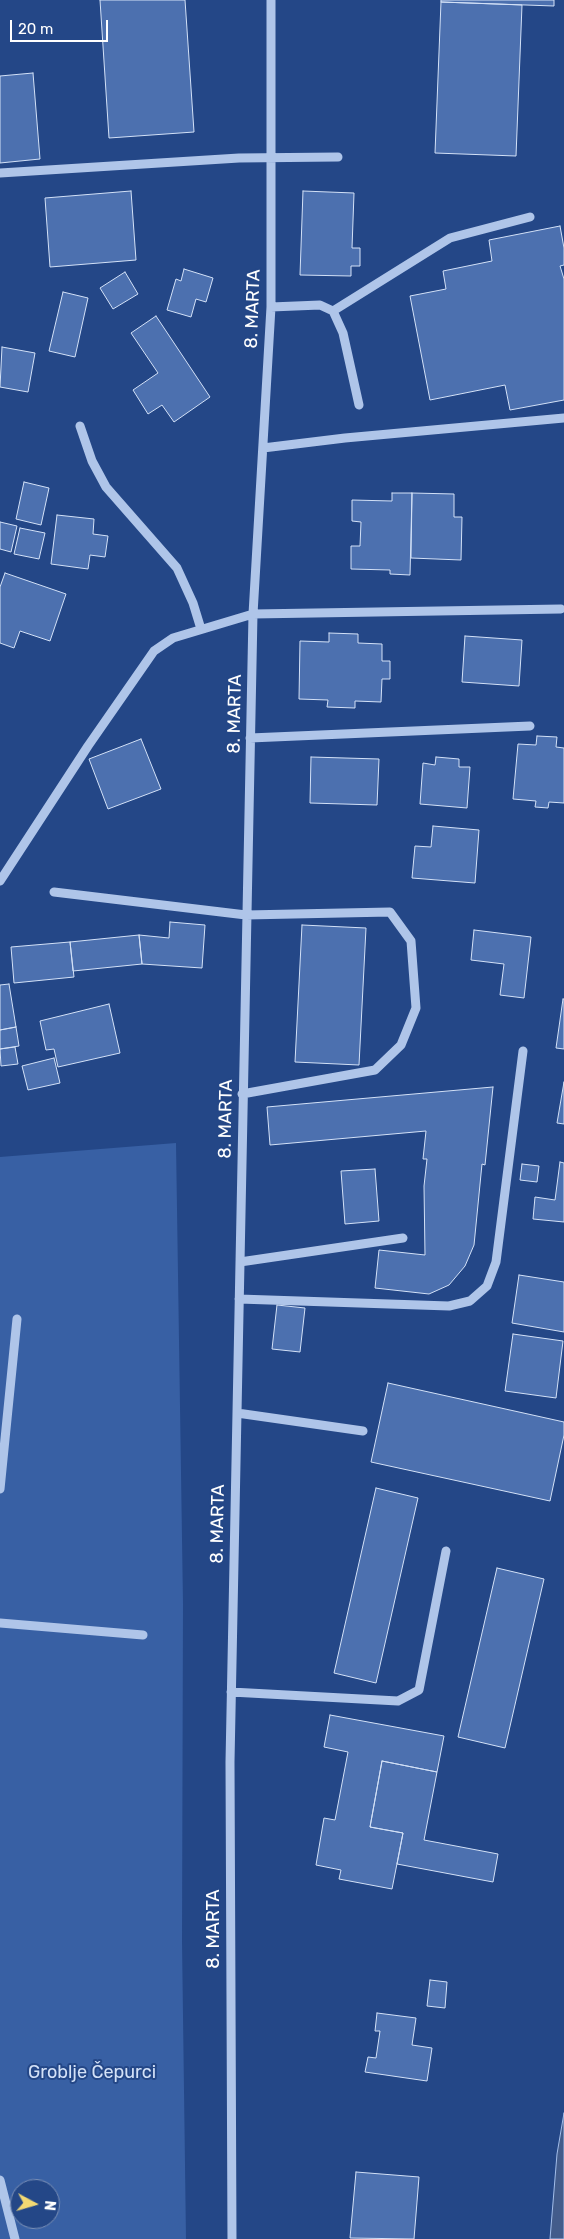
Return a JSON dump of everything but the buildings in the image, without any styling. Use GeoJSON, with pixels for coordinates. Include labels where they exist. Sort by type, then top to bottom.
{"type":"FeatureCollection","features":[{"type":"Feature","properties":{"kind":"street","name":"8. MARTA"},"geometry":{"type":"LineString","coordinates":[[232,2239],[232,1692],[242,1094],[253,614],[271,307],[272,0]]}},
{"type":"Feature","properties":{"kind":"street"},"geometry":{"type":"LineString","coordinates":[[0,174],[92,166],[338,157]]}},
{"type":"Feature","properties":{"kind":"street"},"geometry":{"type":"LineString","coordinates":[[334,311],[450,238],[530,217]]}},
{"type":"Feature","properties":{"kind":"street"},"geometry":{"type":"LineString","coordinates":[[271,307],[320,305],[334,311],[343,333],[358,405]]}},
{"type":"Feature","properties":{"kind":"street"},"geometry":{"type":"LineString","coordinates":[[263,448],[345,438],[564,418]]}},
{"type":"Feature","properties":{"kind":"street"},"geometry":{"type":"LineString","coordinates":[[80,426],[92,461],[106,487],[177,568],[202,628]]}},
{"type":"Feature","properties":{"kind":"street"},"geometry":{"type":"LineString","coordinates":[[0,881],[88,746],[154,651],[173,638],[253,614],[561,609]]}},
{"type":"Feature","properties":{"kind":"street"},"geometry":{"type":"LineString","coordinates":[[250,738],[530,726]]}},
{"type":"Feature","properties":{"kind":"street"},"geometry":{"type":"LineString","coordinates":[[54,892],[246,915],[390,912],[411,941],[416,1008],[401,1045],[375,1070],[242,1094]]}},
{"type":"Feature","properties":{"kind":"street"},"geometry":{"type":"LineString","coordinates":[[239,1299],[449,1306],[470,1301],[487,1286],[496,1262],[523,1051]]}},
{"type":"Feature","properties":{"kind":"street"},"geometry":{"type":"LineString","coordinates":[[240,1262],[403,1238]]}},
{"type":"Feature","properties":{"kind":"street"},"geometry":{"type":"LineString","coordinates":[[0,1489],[17,1319]]}},
{"type":"Feature","properties":{"kind":"street"},"geometry":{"type":"LineString","coordinates":[[237,1413],[363,1431]]}},
{"type":"Feature","properties":{"kind":"street"},"geometry":{"type":"LineString","coordinates":[[232,1692],[398,1701],[419,1690],[446,1551]]}},
{"type":"Feature","properties":{"kind":"street"},"geometry":{"type":"LineString","coordinates":[[0,1623],[143,1635]]}},
{"type":"Feature","properties":{"kind":"street"},"geometry":{"type":"LineString","coordinates":[[0,2180],[15,2239]]}},
{"type":"Feature","properties":{"kind":"green space","name":"Groblje Čepurci"},"geometry":{"type":"Polygon","coordinates":[[[176,1143],[183,1604],[182,1941],[186,2239],[0,2239],[0,1157],[176,1143]]]}},
{"type":"Feature","properties":{"kind":"shaded area"},"geometry":{"type":"Polygon","coordinates":[[[564,2113],[564,2239],[550,2239],[557,2154],[564,2113]]]}}]}
